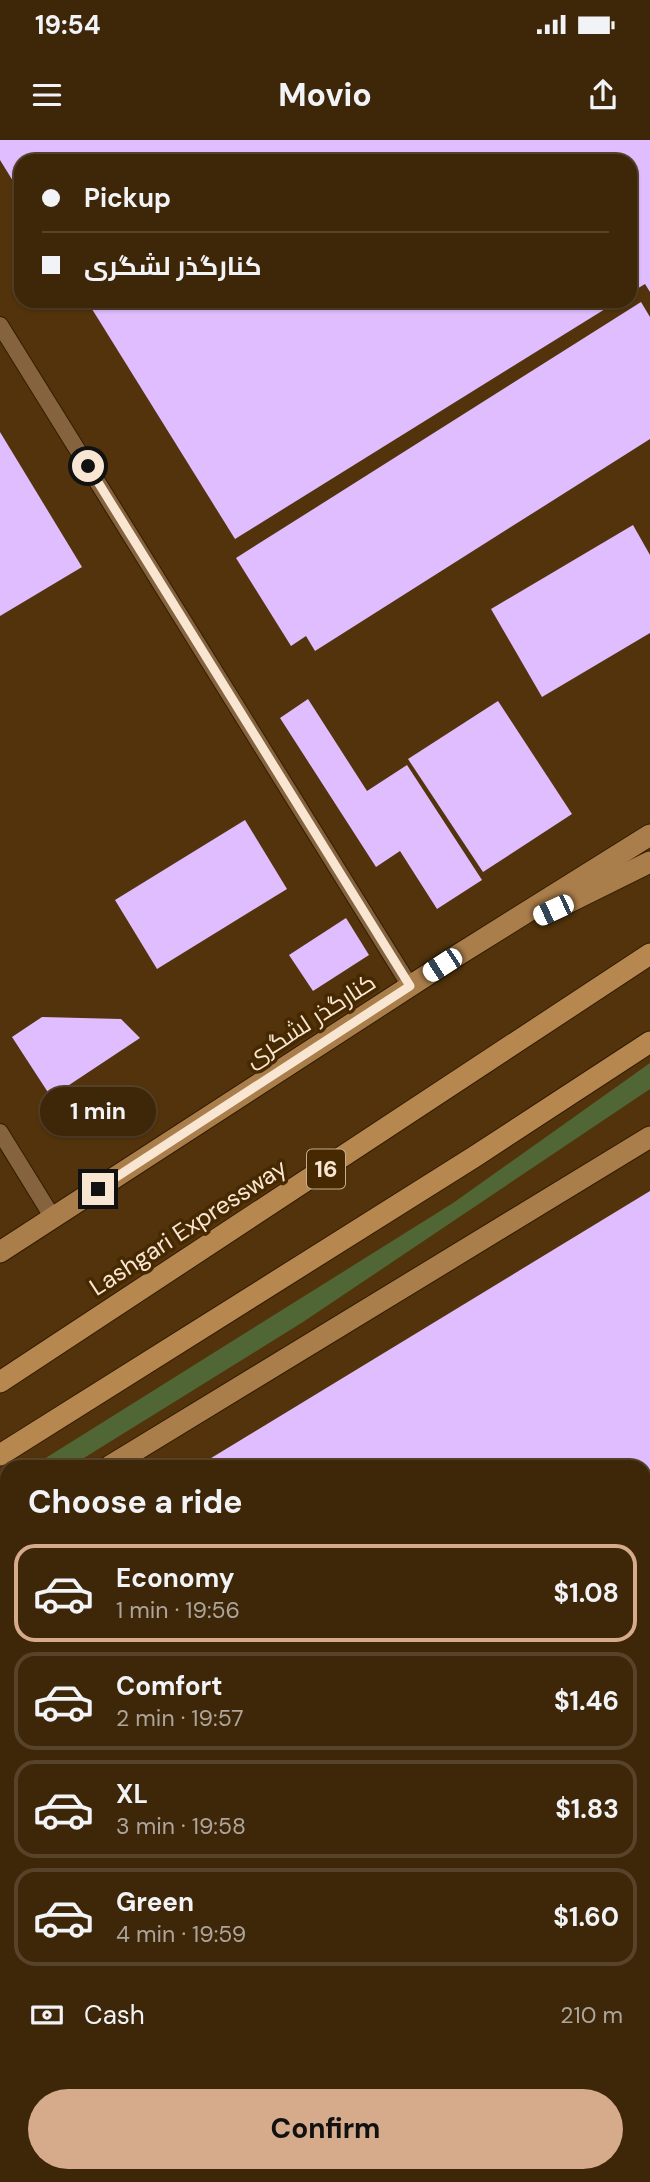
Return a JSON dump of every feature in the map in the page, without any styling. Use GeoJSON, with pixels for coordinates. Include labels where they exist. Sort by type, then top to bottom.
{"type":"FeatureCollection","features":[{"type":"Feature","properties":{"kind":"highway","name":"Lashgari Expressway"},"geometry":{"type":"LineString","coordinates":[[0,1382],[650,954]]}},
{"type":"Feature","properties":{"kind":"highway"},"geometry":{"type":"LineString","coordinates":[[0,1455],[474,1157],[650,1042]]}},
{"type":"Feature","properties":{"kind":"main road","name":"کنارگذر لشگری"},"geometry":{"type":"LineString","coordinates":[[0,1252],[458,955],[650,835]]}},
{"type":"Feature","properties":{"kind":"main road"},"geometry":{"type":"LineString","coordinates":[[458,955],[650,862]]}},
{"type":"Feature","properties":{"kind":"main road"},"geometry":{"type":"LineString","coordinates":[[120,1460],[650,1137]]}},
{"type":"Feature","properties":{"kind":"lane"},"geometry":{"type":"LineString","coordinates":[[0,325],[410,986]]}},
{"type":"Feature","properties":{"kind":"lane"},"geometry":{"type":"LineString","coordinates":[[0,1132],[53,1218]]}},
{"type":"Feature","properties":{"kind":"green space"},"geometry":{"type":"Polygon","coordinates":[[[650,1063],[650,1089],[303,1322],[81,1460],[43,1460],[453,1203],[650,1063]]]}},
{"type":"Feature","properties":{"kind":"building"},"geometry":{"type":"Polygon","coordinates":[[[0,140],[650,140],[650,292],[645,284],[637,289],[637,154],[14,154],[14,183],[0,160],[0,140]]]}},
{"type":"Feature","properties":{"kind":"building"},"geometry":{"type":"Polygon","coordinates":[[[641,302],[650,317],[650,439],[315,651],[306,636],[291,646],[236,558],[632,308],[637,308],[641,302]]]}},
{"type":"Feature","properties":{"kind":"building"},"geometry":{"type":"Polygon","coordinates":[[[91,308],[607,308],[235,539],[91,308]]]}},
{"type":"Feature","properties":{"kind":"building"},"geometry":{"type":"Polygon","coordinates":[[[0,432],[82,567],[0,616],[0,432]]]}},
{"type":"Feature","properties":{"kind":"building"},"geometry":{"type":"Polygon","coordinates":[[[633,525],[650,555],[650,633],[542,697],[491,609],[633,525]]]}},
{"type":"Feature","properties":{"kind":"building"},"geometry":{"type":"Polygon","coordinates":[[[308,699],[367,791],[407,765],[482,880],[437,909],[400,851],[376,867],[280,718],[308,699]]]}},
{"type":"Feature","properties":{"kind":"building"},"geometry":{"type":"Polygon","coordinates":[[[498,701],[572,814],[483,872],[408,759],[498,701]]]}},
{"type":"Feature","properties":{"kind":"building"},"geometry":{"type":"Polygon","coordinates":[[[245,820],[287,889],[157,969],[115,900],[245,820]]]}},
{"type":"Feature","properties":{"kind":"building"},"geometry":{"type":"Polygon","coordinates":[[[346,918],[369,955],[313,991],[289,955],[346,918]]]}},
{"type":"Feature","properties":{"kind":"building"},"geometry":{"type":"Polygon","coordinates":[[[42,1017],[121,1019],[140,1038],[51,1097],[12,1037],[42,1017]]]}},
{"type":"Feature","properties":{"kind":"building"},"geometry":{"type":"Polygon","coordinates":[[[650,1191],[650,1460],[208,1460],[650,1191]]]}},
{"type":"Feature","properties":{"kind":"route"},"geometry":{"type":"LineString","coordinates":[[88,466],[410,986],[98,1189]]}}]}
